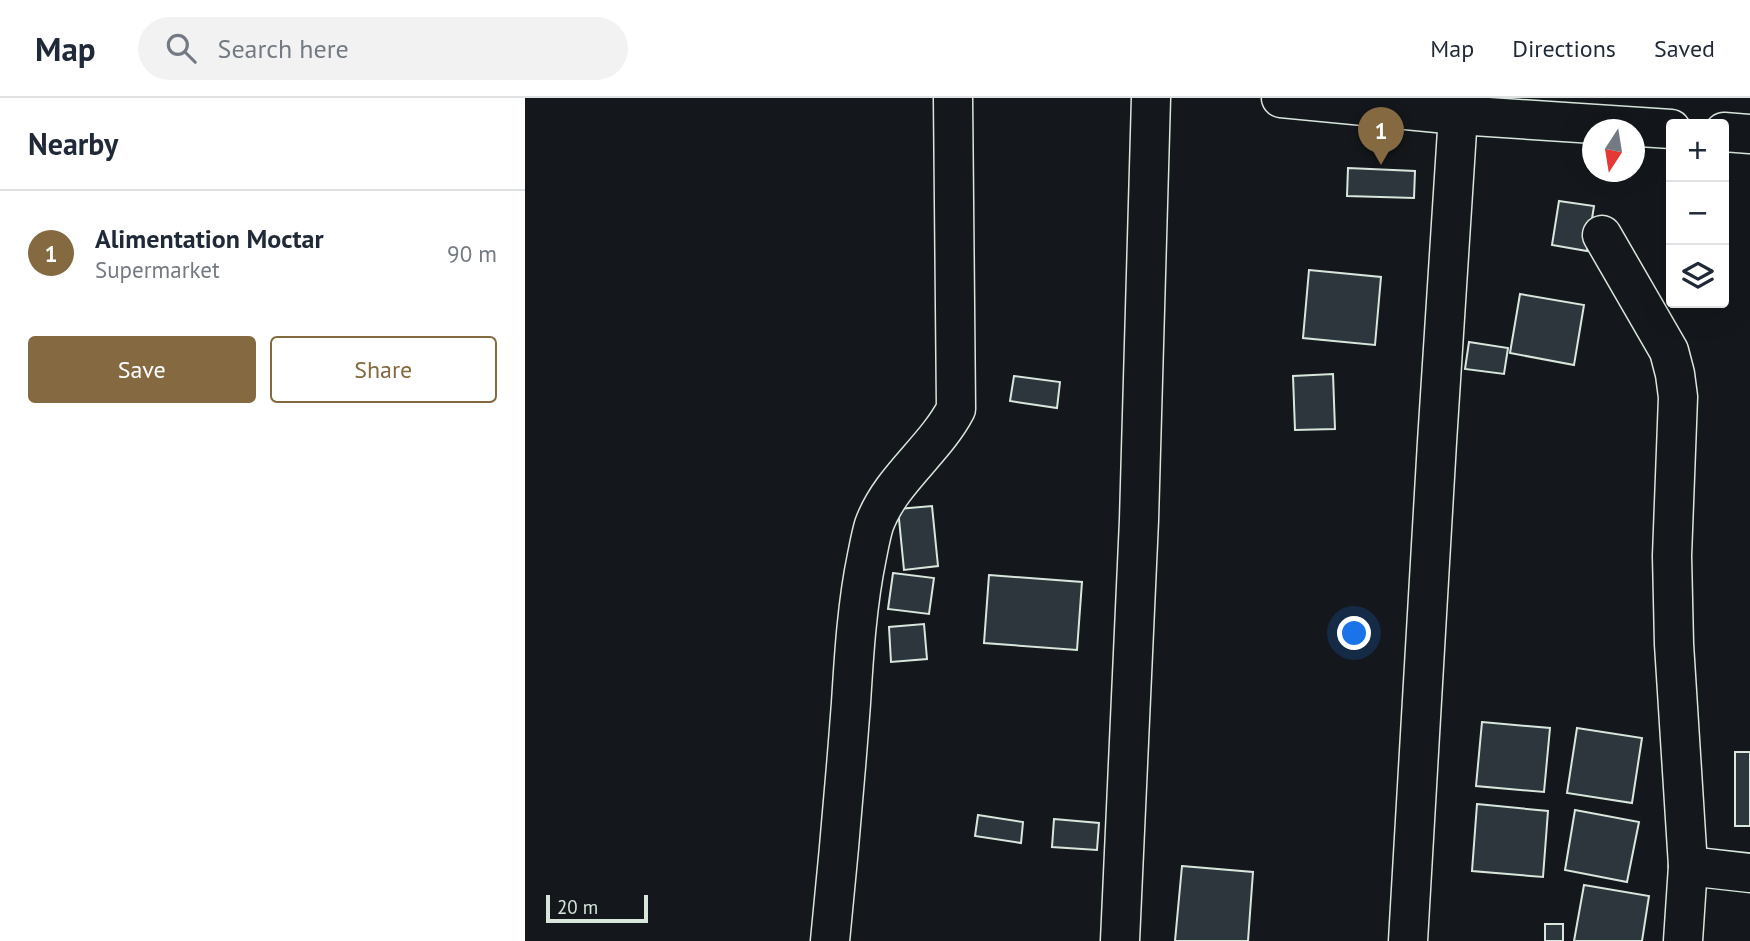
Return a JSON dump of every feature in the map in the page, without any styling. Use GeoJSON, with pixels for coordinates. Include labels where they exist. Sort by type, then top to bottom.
{"type":"FeatureCollection","features":[{"type":"Feature","properties":{"kind":"street"},"geometry":{"type":"LineString","coordinates":[[830,941],[857,627],[863,578],[874,526],[889,495],[948,424],[956,409],[953,98]]}},
{"type":"Feature","properties":{"kind":"street"},"geometry":{"type":"LineString","coordinates":[[1120,941],[1139,520],[1150,98]]}},
{"type":"Feature","properties":{"kind":"street"},"geometry":{"type":"LineString","coordinates":[[1281,98],[1458,115],[1666,129]]}},
{"type":"Feature","properties":{"kind":"street"},"geometry":{"type":"LineString","coordinates":[[1408,941],[1458,115]]}},
{"type":"Feature","properties":{"kind":"street"},"geometry":{"type":"LineString","coordinates":[[1729,132],[1750,134]]}},
{"type":"Feature","properties":{"kind":"street"},"geometry":{"type":"LineString","coordinates":[[1602,235],[1669,351],[1678,397],[1672,556],[1674,645],[1688,866],[1683,941]]}},
{"type":"Feature","properties":{"kind":"street"},"geometry":{"type":"LineString","coordinates":[[1688,866],[1750,873]]}},
{"type":"Feature","properties":{"kind":"building"},"geometry":{"type":"Polygon","coordinates":[[[1348,168],[1415,171],[1414,198],[1347,196],[1348,168]]]}},
{"type":"Feature","properties":{"kind":"building"},"geometry":{"type":"Polygon","coordinates":[[[1559,201],[1594,206],[1587,251],[1552,245],[1559,201]]]}},
{"type":"Feature","properties":{"kind":"building"},"geometry":{"type":"Polygon","coordinates":[[[1309,270],[1381,277],[1375,345],[1303,338],[1309,270]]]}},
{"type":"Feature","properties":{"kind":"building"},"geometry":{"type":"Polygon","coordinates":[[[1520,294],[1584,305],[1574,365],[1510,353],[1520,294]]]}},
{"type":"Feature","properties":{"kind":"building"},"geometry":{"type":"Polygon","coordinates":[[[1469,342],[1508,348],[1504,374],[1465,369],[1469,342]]]}},
{"type":"Feature","properties":{"kind":"building"},"geometry":{"type":"Polygon","coordinates":[[[1333,374],[1335,429],[1295,430],[1293,376],[1333,374]]]}},
{"type":"Feature","properties":{"kind":"building"},"geometry":{"type":"Polygon","coordinates":[[[1014,376],[1060,382],[1057,408],[1010,401],[1014,376]]]}},
{"type":"Feature","properties":{"kind":"building"},"geometry":{"type":"Polygon","coordinates":[[[932,506],[938,566],[904,570],[898,509],[932,506]]]}},
{"type":"Feature","properties":{"kind":"building"},"geometry":{"type":"Polygon","coordinates":[[[893,573],[934,578],[929,614],[888,609],[893,573]]]}},
{"type":"Feature","properties":{"kind":"building"},"geometry":{"type":"Polygon","coordinates":[[[989,575],[1082,582],[1077,650],[984,643],[989,575]]]}},
{"type":"Feature","properties":{"kind":"building"},"geometry":{"type":"Polygon","coordinates":[[[924,624],[927,659],[891,662],[889,627],[924,624]]]}},
{"type":"Feature","properties":{"kind":"building"},"geometry":{"type":"Polygon","coordinates":[[[1482,722],[1550,728],[1544,792],[1476,786],[1482,722]]]}},
{"type":"Feature","properties":{"kind":"building"},"geometry":{"type":"Polygon","coordinates":[[[1577,728],[1642,738],[1632,803],[1567,793],[1577,728]]]}},
{"type":"Feature","properties":{"kind":"building"},"geometry":{"type":"Polygon","coordinates":[[[1735,752],[1750,752],[1750,826],[1735,826],[1735,752]]]}},
{"type":"Feature","properties":{"kind":"building"},"geometry":{"type":"Polygon","coordinates":[[[1477,804],[1548,811],[1543,877],[1472,871],[1477,804]]]}},
{"type":"Feature","properties":{"kind":"building"},"geometry":{"type":"Polygon","coordinates":[[[1575,810],[1639,822],[1627,882],[1565,870],[1575,810]]]}},
{"type":"Feature","properties":{"kind":"building"},"geometry":{"type":"Polygon","coordinates":[[[978,815],[1023,822],[1021,843],[975,836],[978,815]]]}},
{"type":"Feature","properties":{"kind":"building"},"geometry":{"type":"Polygon","coordinates":[[[1054,819],[1099,823],[1097,850],[1052,847],[1054,819]]]}},
{"type":"Feature","properties":{"kind":"building"},"geometry":{"type":"Polygon","coordinates":[[[1182,866],[1253,872],[1248,941],[1175,941],[1182,866]]]}},
{"type":"Feature","properties":{"kind":"building"},"geometry":{"type":"Polygon","coordinates":[[[1584,885],[1649,896],[1642,941],[1574,941],[1584,885]]]}},
{"type":"Feature","properties":{"kind":"building"},"geometry":{"type":"Polygon","coordinates":[[[1545,924],[1563,924],[1563,941],[1545,941],[1545,924]]]}},
{"type":"Feature","properties":{"kind":"place","name":"Alimentation Moctar"},"geometry":{"type":"Point","coordinates":[1381,165]}}]}
